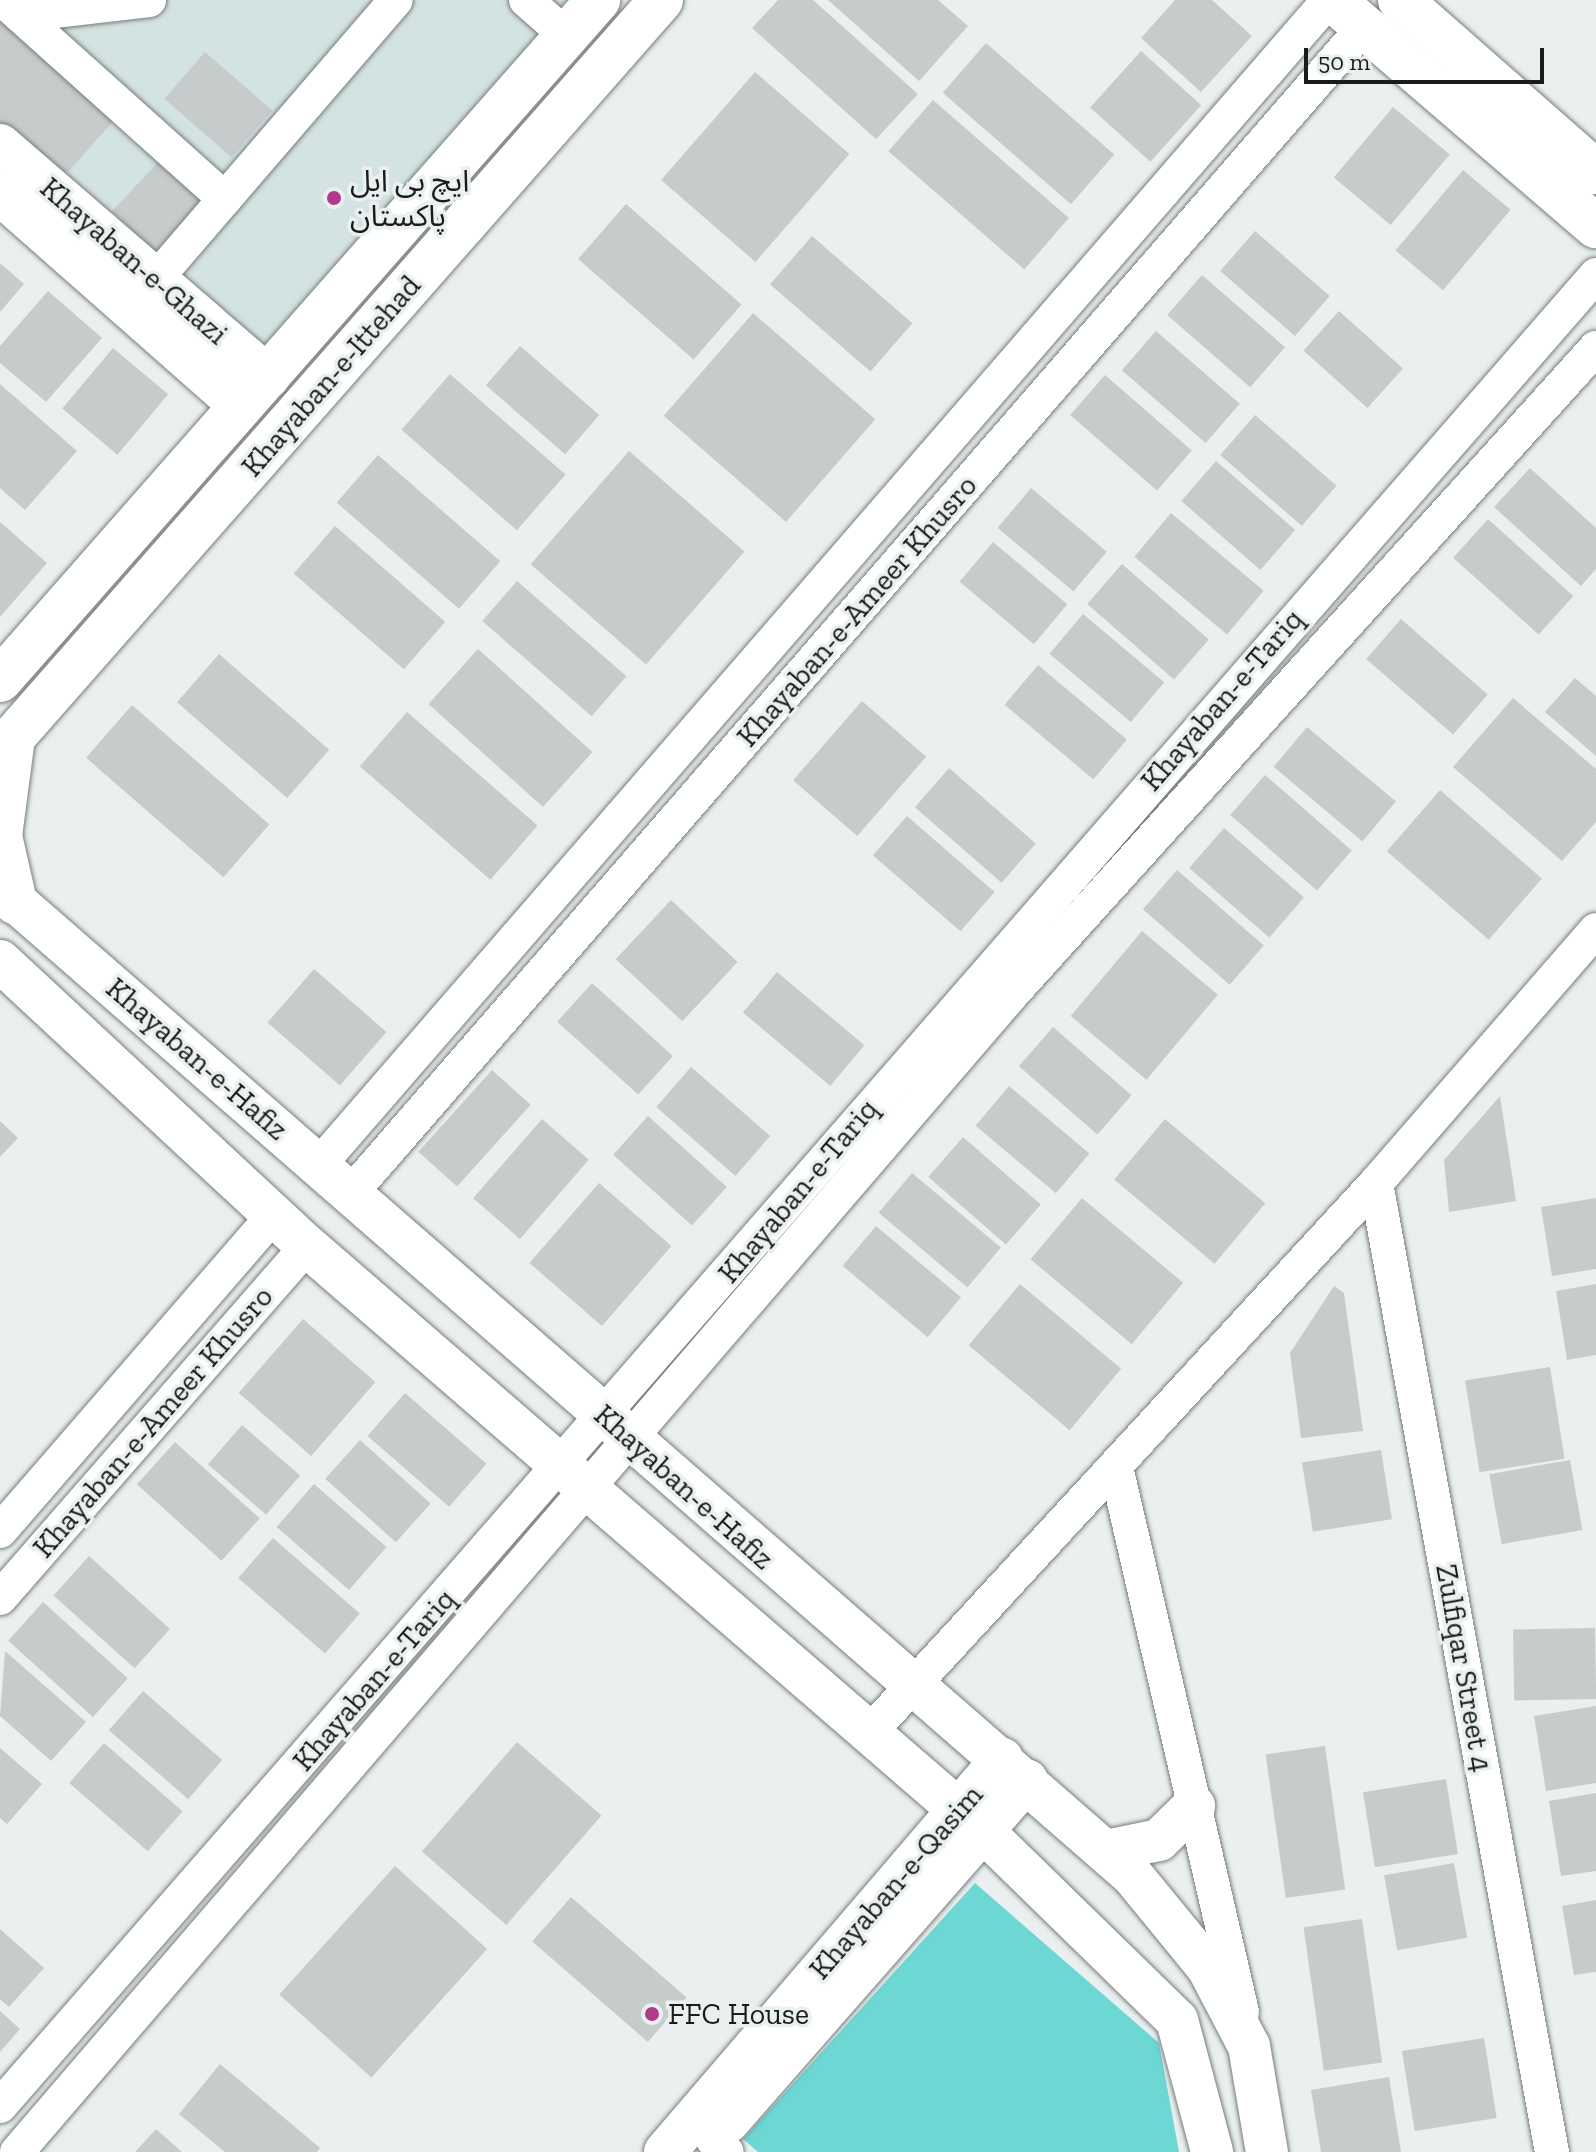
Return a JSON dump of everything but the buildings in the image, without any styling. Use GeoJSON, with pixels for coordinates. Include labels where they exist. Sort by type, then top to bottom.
{"type":"FeatureCollection","features":[{"type":"Feature","properties":{"kind":"main road","name":"Khayaban-e-Ittehad"},"geometry":{"type":"LineString","coordinates":[[0,680],[598,0]]}},
{"type":"Feature","properties":{"kind":"main road","name":"Khayaban-e-Ittehad"},"geometry":{"type":"LineString","coordinates":[[6,744],[661,0]]}},
{"type":"Feature","properties":{"kind":"main road"},"geometry":{"type":"LineString","coordinates":[[1400,0],[1596,172]]}},
{"type":"Feature","properties":{"kind":"main road"},"geometry":{"type":"LineString","coordinates":[[1342,9],[1596,226]]}},
{"type":"Feature","properties":{"kind":"main road"},"geometry":{"type":"LineString","coordinates":[[6,744],[0,836],[8,895]]}},
{"type":"Feature","properties":{"kind":"street"},"geometry":{"type":"LineString","coordinates":[[11,7],[149,0]]}},
{"type":"Feature","properties":{"kind":"street"},"geometry":{"type":"LineString","coordinates":[[155,280],[396,0]]}},
{"type":"Feature","properties":{"kind":"street"},"geometry":{"type":"LineString","coordinates":[[526,0],[567,36]]}},
{"type":"Feature","properties":{"kind":"street"},"geometry":{"type":"LineString","coordinates":[[11,7],[225,199]]}},
{"type":"Feature","properties":{"kind":"street","name":"Khayaban-e-Ameer Khusro"},"geometry":{"type":"LineString","coordinates":[[319,1165],[811,599],[1342,9]]}},
{"type":"Feature","properties":{"kind":"street","name":"Khayaban-e-Ameer Khusro"},"geometry":{"type":"LineString","coordinates":[[351,1193],[843,627],[1342,9]]}},
{"type":"Feature","properties":{"kind":"street","name":"Khayaban-e-Ghazi"},"geometry":{"type":"LineString","coordinates":[[0,145],[155,280],[255,392]]}},
{"type":"Feature","properties":{"kind":"street","name":"Khayaban-e-Ghazi"},"geometry":{"type":"LineString","coordinates":[[0,194],[255,392]]}},
{"type":"Feature","properties":{"kind":"street","name":"Khayaban-e-Tariq"},"geometry":{"type":"LineString","coordinates":[[620,1430],[984,971],[1596,275]]}},
{"type":"Feature","properties":{"kind":"street","name":"Khayaban-e-Tariq"},"geometry":{"type":"LineString","coordinates":[[0,2106],[966,1049],[1012,994],[1596,348]]}},
{"type":"Feature","properties":{"kind":"street"},"geometry":{"type":"LineString","coordinates":[[811,599],[843,627]]}},
{"type":"Feature","properties":{"kind":"street","name":"Khayaban-e-Hafiz"},"geometry":{"type":"LineString","coordinates":[[8,895],[1106,1851],[1208,1968],[1249,2046],[1267,2152]]}},
{"type":"Feature","properties":{"kind":"street"},"geometry":{"type":"LineString","coordinates":[[871,1731],[917,1687],[1376,1183],[1596,930]]}},
{"type":"Feature","properties":{"kind":"street","name":"Khayaban-e-Hafiz"},"geometry":{"type":"LineString","coordinates":[[0,961],[307,1246],[970,1819],[1177,2020],[1212,2152]]}},
{"type":"Feature","properties":{"kind":"street"},"geometry":{"type":"LineString","coordinates":[[984,971],[991,990],[1012,994]]}},
{"type":"Feature","properties":{"kind":"street"},"geometry":{"type":"LineString","coordinates":[[935,1029],[959,1026],[966,1049]]}},
{"type":"Feature","properties":{"kind":"street","name":"Zulfiqar Street 4"},"geometry":{"type":"LineString","coordinates":[[1376,1183],[1552,2152]]}},
{"type":"Feature","properties":{"kind":"street","name":"Khayaban-e-Ameer Khusro"},"geometry":{"type":"LineString","coordinates":[[0,1531],[275,1214]]}},
{"type":"Feature","properties":{"kind":"street","name":"Khayaban-e-Ameer Khusro"},"geometry":{"type":"LineString","coordinates":[[0,1598],[307,1246]]}},
{"type":"Feature","properties":{"kind":"street"},"geometry":{"type":"LineString","coordinates":[[1116,1467],[1249,2046]]}},
{"type":"Feature","properties":{"kind":"street","name":"Khayaban-e-Tariq"},"geometry":{"type":"LineString","coordinates":[[10,2151],[576,1478]]}},
{"type":"Feature","properties":{"kind":"street","name":"Khayaban-e-Qasim"},"geometry":{"type":"LineString","coordinates":[[665,2152],[1015,1769]]}},
{"type":"Feature","properties":{"kind":"street"},"geometry":{"type":"LineString","coordinates":[[1106,1851],[1159,1840],[1194,1806]]}},
{"type":"Feature","properties":{"kind":"street","name":"Khayaban-e-Qasim"},"geometry":{"type":"LineString","coordinates":[[714,2148],[970,1819]]}},
{"type":"Feature","properties":{"kind":"shaded area"},"geometry":{"type":"Polygon","coordinates":[[[0,0],[568,0],[263,354],[0,127],[0,0]]]}},
{"type":"Feature","properties":{"kind":"shaded area"},"geometry":{"type":"Polygon","coordinates":[[[975,1883],[1159,2043],[1179,2152],[758,2152],[743,2139],[975,1883]]]}},
{"type":"Feature","properties":{"kind":"place","name":"ایچ بی ایل پاکستان"},"geometry":{"type":"Point","coordinates":[334,198]}},
{"type":"Feature","properties":{"kind":"place","name":"FFC House"},"geometry":{"type":"Point","coordinates":[652,2014]}}]}
